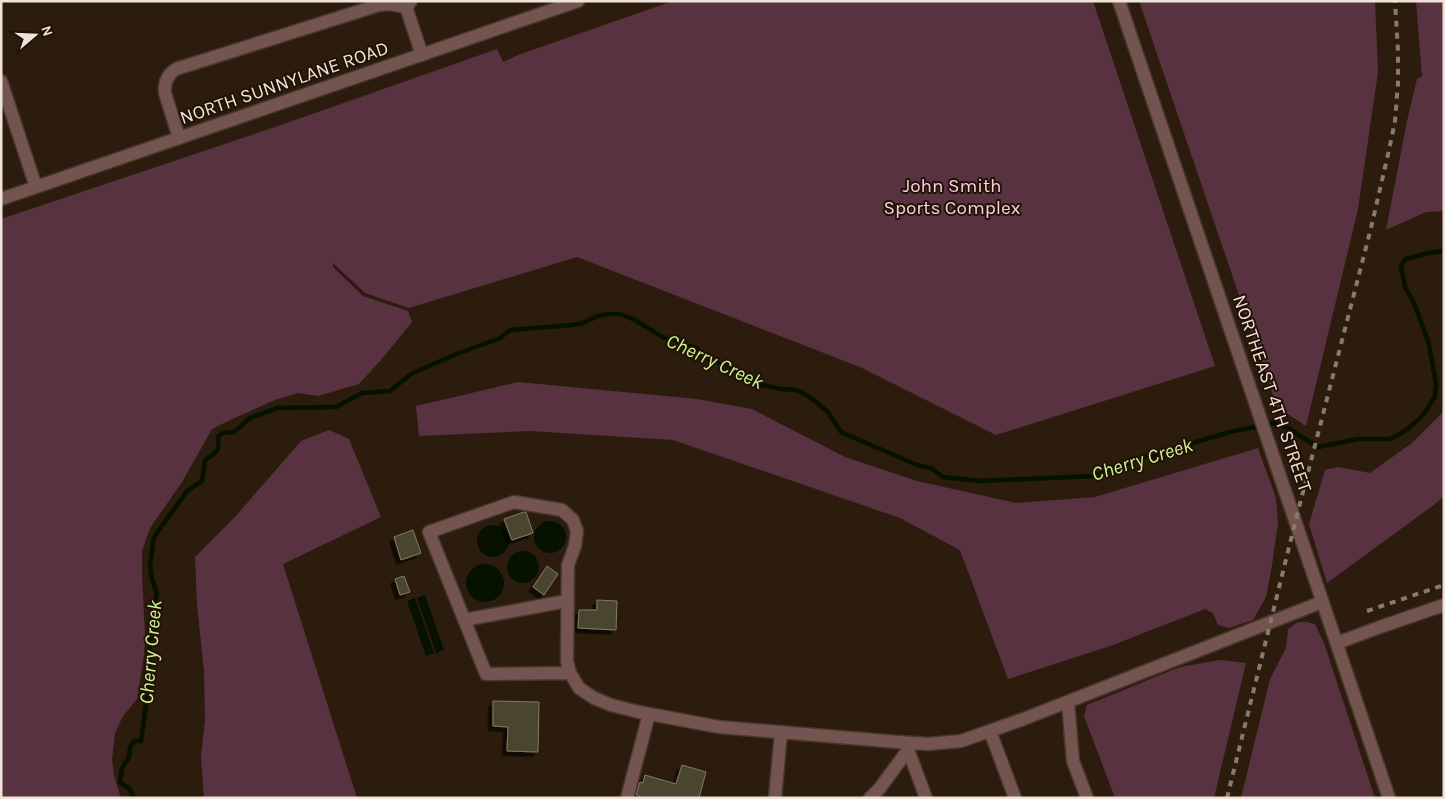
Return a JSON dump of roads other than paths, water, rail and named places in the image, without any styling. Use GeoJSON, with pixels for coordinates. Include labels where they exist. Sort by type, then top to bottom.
{"type":"FeatureCollection","features":[{"type":"Feature","properties":{"kind":"street","name":"NORTH SUNNYLANE ROAD"},"geometry":{"type":"LineString","coordinates":[[1,199],[578,1]]}},
{"type":"Feature","properties":{"kind":"street","name":"NORTHEAST 4TH STREET"},"geometry":{"type":"LineString","coordinates":[[1119,1],[1389,798]]}},
{"type":"Feature","properties":{"kind":"street"},"geometry":{"type":"LineString","coordinates":[[179,138],[164,86],[166,78],[176,69],[379,5],[390,4],[409,4],[422,55]]}},
{"type":"Feature","properties":{"kind":"street"},"geometry":{"type":"LineString","coordinates":[[1,81],[36,187]]}},
{"type":"Feature","properties":{"kind":"street"},"geometry":{"type":"LineString","coordinates":[[570,673],[486,674],[428,532],[514,502],[562,510],[573,520],[577,531],[575,546],[568,565],[567,661],[570,673],[579,688],[594,698],[611,705],[649,714],[719,727],[906,746],[954,742],[990,731],[1322,602]]}},
{"type":"Feature","properties":{"kind":"street"},"geometry":{"type":"LineString","coordinates":[[464,620],[567,601]]}},
{"type":"Feature","properties":{"kind":"street"},"geometry":{"type":"LineString","coordinates":[[1336,643],[1444,605]]}},
{"type":"Feature","properties":{"kind":"street"},"geometry":{"type":"LineString","coordinates":[[1068,702],[1073,761],[1087,798]]}},
{"type":"Feature","properties":{"kind":"street"},"geometry":{"type":"LineString","coordinates":[[627,798],[649,714]]}},
{"type":"Feature","properties":{"kind":"street"},"geometry":{"type":"LineString","coordinates":[[990,731],[1015,798]]}},
{"type":"Feature","properties":{"kind":"street"},"geometry":{"type":"LineString","coordinates":[[775,798],[781,732]]}},
{"type":"Feature","properties":{"kind":"street"},"geometry":{"type":"LineString","coordinates":[[870,798],[880,788],[906,746]]}},
{"type":"Feature","properties":{"kind":"street"},"geometry":{"type":"LineString","coordinates":[[906,746],[926,798]]}},
{"type":"Feature","properties":{"kind":"waterway","name":"Cherry Creek"},"geometry":{"type":"LineString","coordinates":[[134,798],[129,788],[120,783],[122,768],[129,757],[130,747],[134,741],[141,741],[150,675],[152,612],[157,594],[150,565],[154,537],[187,491],[202,481],[205,460],[218,449],[218,437],[222,433],[234,432],[250,418],[277,408],[336,407],[362,393],[390,391],[411,374],[500,338],[510,330],[572,325],[583,323],[598,316],[620,314],[635,320],[664,338],[672,338],[681,344],[697,348],[703,357],[726,366],[762,385],[797,390],[811,398],[828,412],[841,432],[917,465],[931,468],[943,477],[980,481],[1095,476],[1147,456],[1156,456],[1230,432],[1273,423],[1286,427],[1318,447],[1358,439],[1390,439],[1405,431],[1426,411],[1435,396],[1436,384],[1429,344],[1414,303],[1405,287],[1401,266],[1406,259],[1444,251]]}},
{"type":"Feature","properties":{"kind":"railway"},"geometry":{"type":"LineString","coordinates":[[1227,798],[1389,150],[1395,121],[1398,83],[1395,1]]}},
{"type":"Feature","properties":{"kind":"railway"},"geometry":{"type":"LineString","coordinates":[[1367,611],[1444,585]]}},
{"type":"Feature","properties":{"kind":"park label","name":"John Smith Sports Complex"},"geometry":{"type":"Point","coordinates":[952,196]}}]}
